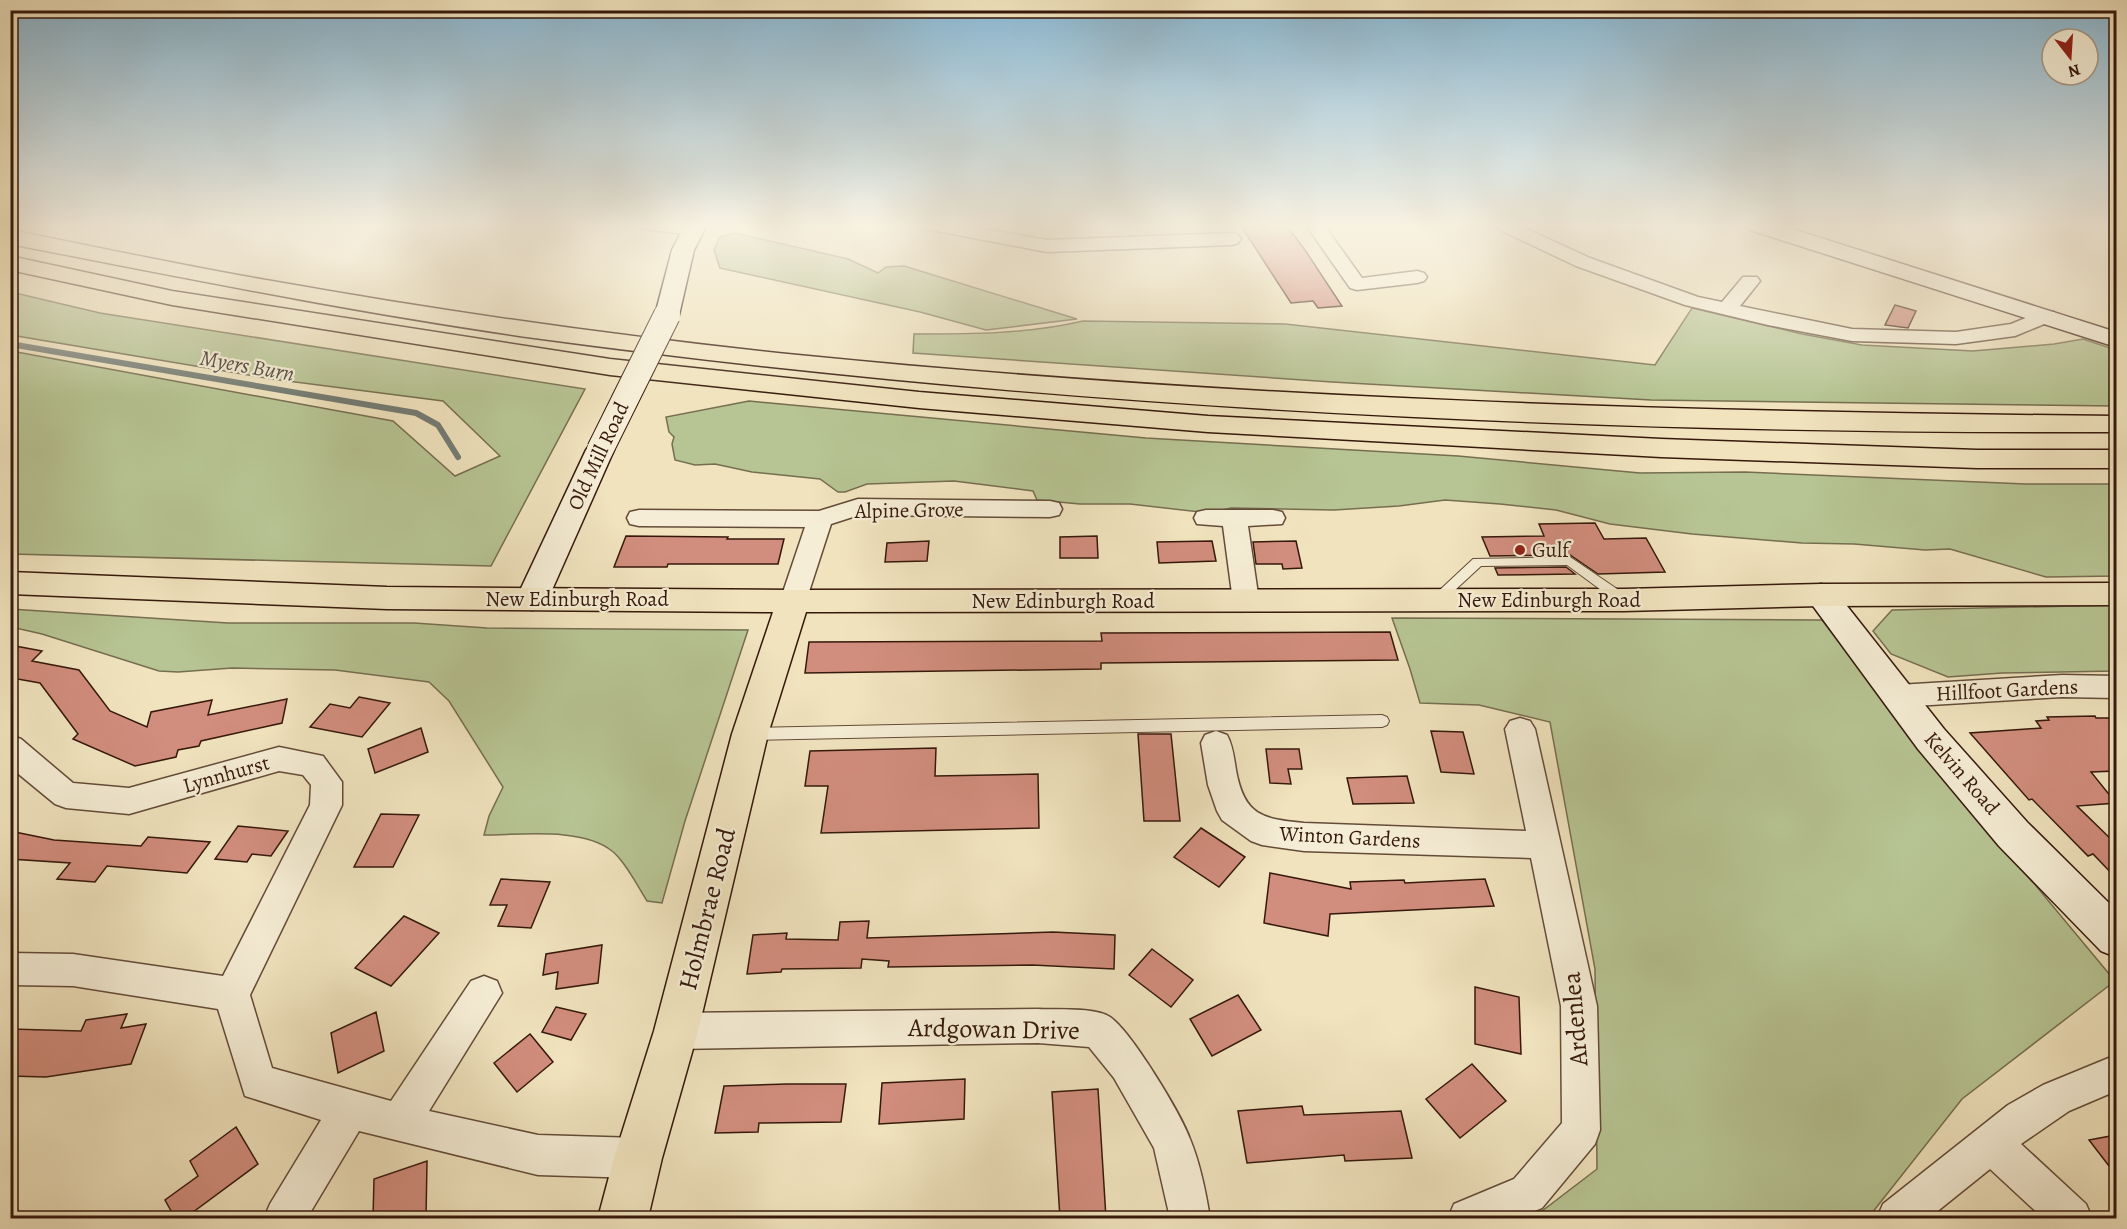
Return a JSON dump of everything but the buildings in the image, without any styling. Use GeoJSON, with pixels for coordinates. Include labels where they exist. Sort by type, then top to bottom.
{"type":"FeatureCollection","features":[{"type":"Feature","properties":{"kind":"main road"},"geometry":{"type":"LineString","coordinates":[[100,282],[172,298],[599,365],[919,400],[1208,424],[1661,448],[1977,459],[2116,459]]}},
{"type":"Feature","properties":{"kind":"main road"},"geometry":{"type":"LineString","coordinates":[[237,282],[396,310],[645,346],[920,375],[1216,399],[1572,414],[1879,423],[2116,424]]}},
{"type":"Feature","properties":{"kind":"main road","name":"New Edinburgh Road"},"geometry":{"type":"LineString","coordinates":[[10,583],[387,598],[793,601],[1435,601],[1624,600],[1821,595],[2116,594]]}},
{"type":"Feature","properties":{"kind":"main road","name":"Holmbrae Road"},"geometry":{"type":"LineString","coordinates":[[624,1218],[638,1158],[676,1031],[750,734],[793,601]]}},
{"type":"Feature","properties":{"kind":"street","name":"Old Mill Road"},"geometry":{"type":"LineString","coordinates":[[532,599],[600,450],[667,315],[675,282]]}},
{"type":"Feature","properties":{"kind":"street"},"geometry":{"type":"LineString","coordinates":[[1356,282],[1371,282]]}},
{"type":"Feature","properties":{"kind":"street"},"geometry":{"type":"LineString","coordinates":[[1640,282],[1692,301],[1852,335],[1956,338],[2015,330],[2047,316]]}},
{"type":"Feature","properties":{"kind":"street"},"geometry":{"type":"LineString","coordinates":[[1727,309],[1749,282]]}},
{"type":"Feature","properties":{"kind":"street"},"geometry":{"type":"LineString","coordinates":[[1940,282],[2116,340]]}},
{"type":"Feature","properties":{"kind":"street","name":"Alpine Grove"},"geometry":{"type":"LineString","coordinates":[[639,518],[820,519],[858,507],[1050,509]]}},
{"type":"Feature","properties":{"kind":"street"},"geometry":{"type":"LineString","coordinates":[[1206,518],[1273,518]]}},
{"type":"Feature","properties":{"kind":"street"},"geometry":{"type":"LineString","coordinates":[[1234,518],[1246,601]]}},
{"type":"Feature","properties":{"kind":"street"},"geometry":{"type":"LineString","coordinates":[[793,601],[820,519]]}},
{"type":"Feature","properties":{"kind":"street","name":"Kelvin Road"},"geometry":{"type":"LineString","coordinates":[[1821,595],[1931,739],[2013,834],[2116,938]]}},
{"type":"Feature","properties":{"kind":"street","name":"Hillfoot Gardens"},"geometry":{"type":"LineString","coordinates":[[1898,696],[2062,686],[2116,687]]}},
{"type":"Feature","properties":{"kind":"street","name":"Ardenlea"},"geometry":{"type":"LineString","coordinates":[[1468,1218],[1527,1194],[1581,1130],[1579,1006],[1520,729]]}},
{"type":"Feature","properties":{"kind":"street","name":"Winton Gardens"},"geometry":{"type":"LineString","coordinates":[[1216,743],[1223,785],[1233,811],[1262,832],[1304,837],[1544,845]]}},
{"type":"Feature","properties":{"kind":"street","name":"Lynnhurst"},"geometry":{"type":"LineString","coordinates":[[10,747],[66,795],[129,801],[279,759],[312,765],[327,782],[326,805],[232,994]]}},
{"type":"Feature","properties":{"kind":"street"},"geometry":{"type":"LineString","coordinates":[[10,969],[73,970],[232,994],[258,1083],[399,1123],[537,1155],[638,1158]]}},
{"type":"Feature","properties":{"kind":"street"},"geometry":{"type":"LineString","coordinates":[[399,1123],[484,993]]}},
{"type":"Feature","properties":{"kind":"street","name":"Ardgowan Drive"},"geometry":{"type":"LineString","coordinates":[[676,1031],[1038,1026],[1098,1030],[1127,1065],[1172,1142],[1190,1218]]}},
{"type":"Feature","properties":{"kind":"street"},"geometry":{"type":"LineString","coordinates":[[1897,1218],[2022,1119],[2056,1098],[2116,1073]]}},
{"type":"Feature","properties":{"kind":"street"},"geometry":{"type":"LineString","coordinates":[[284,1218],[350,1109]]}},
{"type":"Feature","properties":{"kind":"street"},"geometry":{"type":"LineString","coordinates":[[1991,1143],[2072,1218]]}},
{"type":"Feature","properties":{"kind":"lane"},"geometry":{"type":"LineString","coordinates":[[750,734],[1382,721]]}},
{"type":"Feature","properties":{"kind":"green space"},"geometry":{"type":"Polygon","coordinates":[[[785,282],[957,282],[1077,319],[986,330],[920,312],[785,282]]]}},
{"type":"Feature","properties":{"kind":"green space"},"geometry":{"type":"Polygon","coordinates":[[[11,292],[100,313],[585,389],[491,566],[11,554],[11,351],[393,421],[455,476],[500,456],[443,401],[272,379],[11,335],[11,292]]]}},
{"type":"Feature","properties":{"kind":"green space"},"geometry":{"type":"Polygon","coordinates":[[[1692,308],[1802,334],[1862,345],[1973,351],[2054,344],[2083,339],[2116,350],[2116,406],[1651,400],[1332,382],[913,353],[914,334],[1020,331],[1083,321],[1285,324],[1655,365],[1692,308]]]}},
{"type":"Feature","properties":{"kind":"green space"},"geometry":{"type":"Polygon","coordinates":[[[749,401],[1146,438],[1458,456],[1640,473],[1745,472],[2026,484],[2116,484],[2116,576],[2046,577],[1950,549],[1925,550],[1854,544],[1802,543],[1692,534],[1610,524],[1556,510],[1500,504],[1445,500],[1399,506],[1334,510],[1231,508],[1209,513],[1130,504],[1080,504],[1037,500],[1033,491],[954,481],[867,484],[845,492],[838,492],[820,479],[752,472],[715,464],[695,465],[675,460],[672,444],[674,437],[669,432],[666,417],[749,401]]]}},
{"type":"Feature","properties":{"kind":"green space"},"geometry":{"type":"Polygon","coordinates":[[[2116,605],[2116,671],[2002,673],[1948,677],[1891,654],[1873,631],[1892,610],[2116,605]]]}},
{"type":"Feature","properties":{"kind":"green space"},"geometry":{"type":"Polygon","coordinates":[[[10,609],[228,623],[414,623],[487,628],[748,630],[685,821],[662,903],[647,901],[622,861],[600,843],[568,835],[484,835],[489,816],[503,787],[449,701],[429,682],[335,670],[232,668],[159,671],[42,634],[11,627],[10,609]]]}},
{"type":"Feature","properties":{"kind":"green space"},"geometry":{"type":"Polygon","coordinates":[[[1392,618],[1822,620],[1952,785],[2115,981],[1962,1099],[1868,1218],[1533,1218],[1597,1169],[1595,969],[1550,722],[1479,705],[1420,703],[1392,618]]]}},
{"type":"Feature","properties":{"kind":"waterway","name":"Myers Burn"},"geometry":{"type":"LineString","coordinates":[[10,344],[416,413],[438,425],[458,457]]}},
{"type":"Feature","properties":{"kind":"place","name":"Gulf"},"geometry":{"type":"Point","coordinates":[1520,550]}}]}
